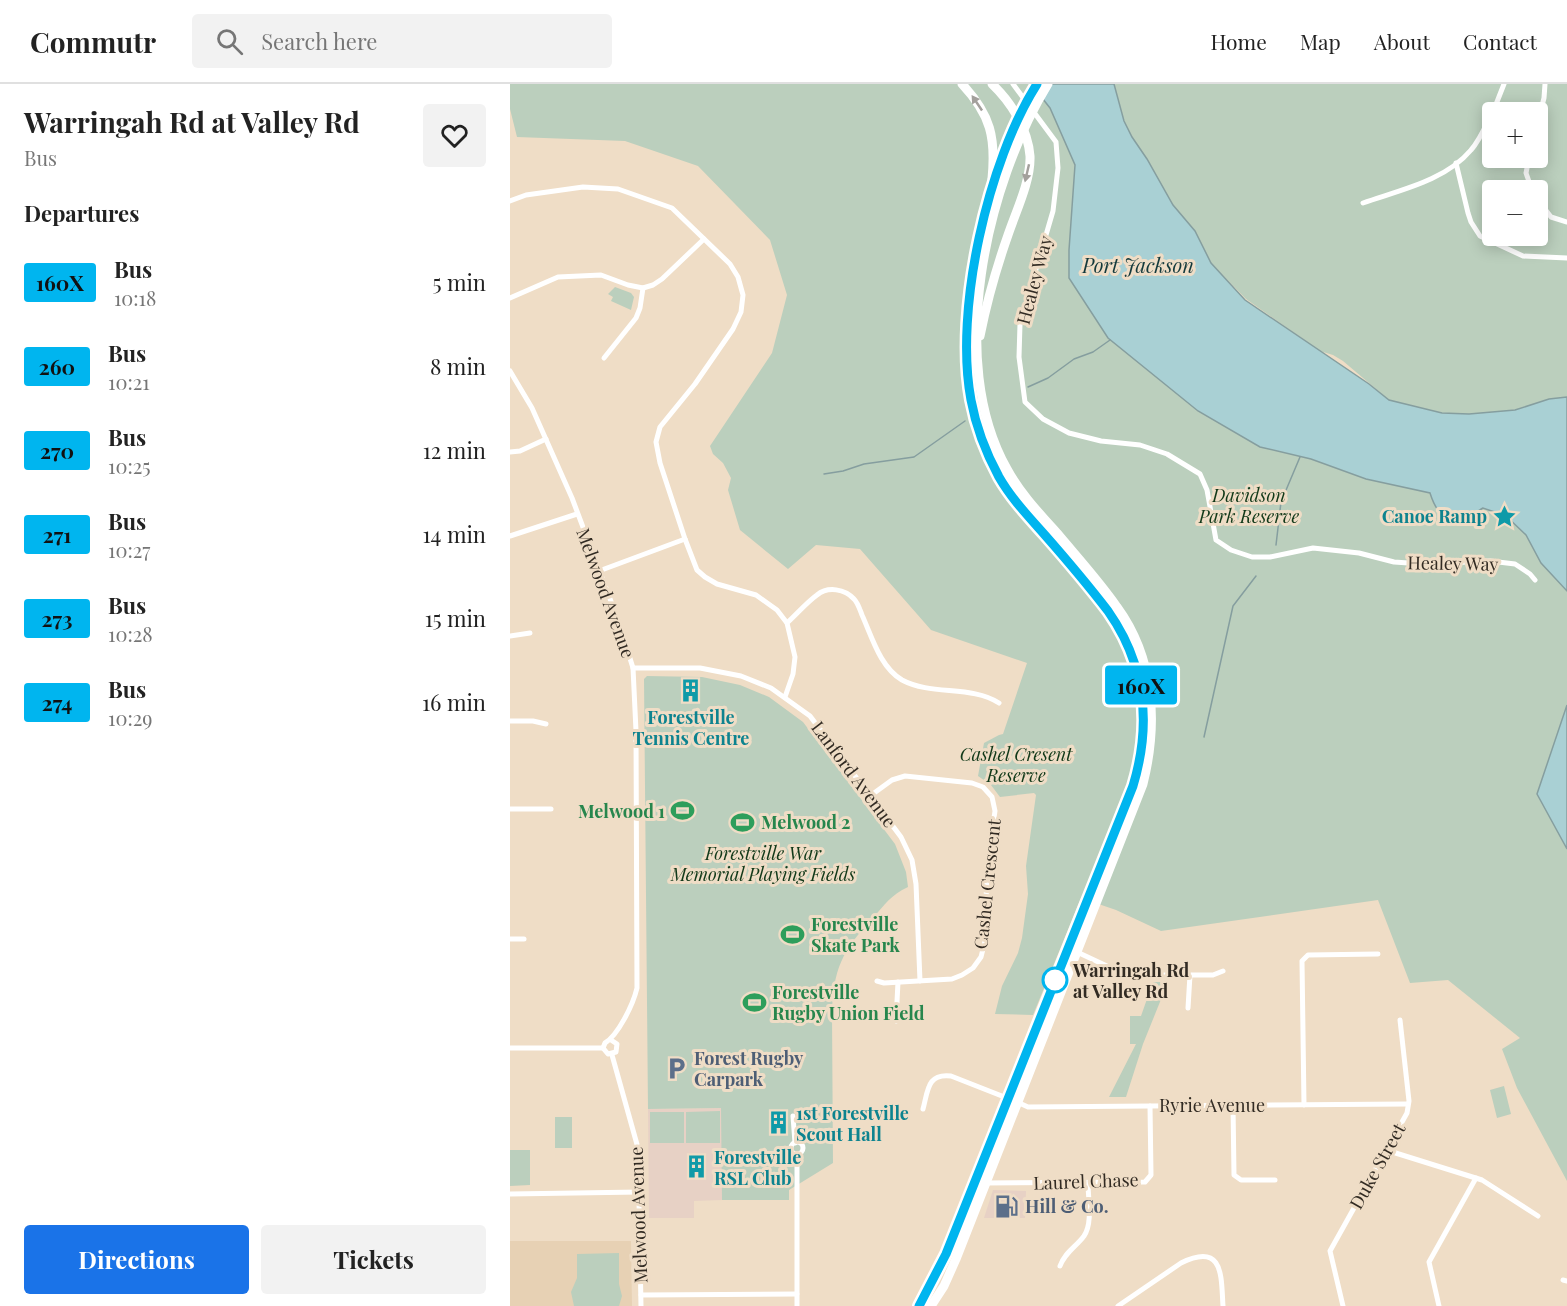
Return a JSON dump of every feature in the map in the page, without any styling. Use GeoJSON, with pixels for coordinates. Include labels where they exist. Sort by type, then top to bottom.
{"type":"FeatureCollection","features":[{"type":"Feature","properties":{"kind":"highway"},"geometry":{"type":"LineString","coordinates":[[962,84],[978,104],[990,127],[994,157],[990,200]]}},
{"type":"Feature","properties":{"kind":"highway"},"geometry":{"type":"LineString","coordinates":[[977,357],[992,280],[1030,165],[1029,150],[1017,116],[992,84]]}},
{"type":"Feature","properties":{"kind":"highway"},"geometry":{"type":"LineString","coordinates":[[931,1306],[944,1286],[956,1259],[1143,784],[1151,743],[1151,696],[1141,652],[1118,608],[1022,493],[1007,470],[996,447],[981,398],[977,357],[978,300],[985,258],[1007,157],[1020,114],[1037,84]]}},
{"type":"Feature","properties":{"kind":"highway"},"geometry":{"type":"LineString","coordinates":[[920,1306],[944,1259],[1097,876],[1138,769],[1143,741],[1143,693],[1130,646],[1121,628],[1082,578],[1013,498],[999,477],[978,430],[971,399],[967,323],[979,244],[990,200],[1007,157],[1048,84]]}},
{"type":"Feature","properties":{"kind":"highway"},"geometry":{"type":"LineString","coordinates":[[1067,947],[1077,952]]}},
{"type":"Feature","properties":{"kind":"highway"},"geometry":{"type":"LineString","coordinates":[[1007,1098],[1017,1102]]}},
{"type":"Feature","properties":{"kind":"street","name":"Healey Way"},"geometry":{"type":"LineString","coordinates":[[1013,84],[1056,142],[1058,168],[1053,211],[1020,324],[1019,357],[1025,402],[1043,420],[1069,433],[1101,441],[1140,445],[1167,454],[1188,465],[1200,474],[1207,490],[1216,540],[1231,550],[1252,556],[1270,557],[1313,548],[1359,553],[1404,563],[1494,562],[1515,564],[1535,580]]}},
{"type":"Feature","properties":{"kind":"street"},"geometry":{"type":"LineString","coordinates":[[1497,102],[1504,84]]}},
{"type":"Feature","properties":{"kind":"street"},"geometry":{"type":"LineString","coordinates":[[1543,102],[1545,84]]}},
{"type":"Feature","properties":{"kind":"street"},"geometry":{"type":"LineString","coordinates":[[1363,203],[1402,191],[1449,169],[1472,150],[1482,132]]}},
{"type":"Feature","properties":{"kind":"street"},"geometry":{"type":"LineString","coordinates":[[1456,163],[1468,213],[1480,236],[1523,256],[1567,258]]}},
{"type":"Feature","properties":{"kind":"street"},"geometry":{"type":"LineString","coordinates":[[510,201],[526,195],[583,187],[618,189],[672,208],[730,264],[738,277],[743,294],[741,312],[733,329],[695,384],[660,427],[656,442],[660,463],[692,560],[705,578],[717,584],[756,595],[777,610],[787,623],[795,657],[793,674],[784,697]]}},
{"type":"Feature","properties":{"kind":"street"},"geometry":{"type":"LineString","coordinates":[[1548,213],[1551,217],[1567,222]]}},
{"type":"Feature","properties":{"kind":"street"},"geometry":{"type":"LineString","coordinates":[[510,298],[558,278],[601,275],[643,288],[653,285],[704,238]]}},
{"type":"Feature","properties":{"kind":"street"},"geometry":{"type":"LineString","coordinates":[[604,358],[636,318],[643,288]]}},
{"type":"Feature","properties":{"kind":"street","name":"Melwood Avenue"},"geometry":{"type":"LineString","coordinates":[[510,370],[532,408],[578,514],[618,620],[633,668],[636,719],[637,988],[627,1014],[610,1040]]}},
{"type":"Feature","properties":{"kind":"street"},"geometry":{"type":"LineString","coordinates":[[510,452],[520,451],[546,439]]}},
{"type":"Feature","properties":{"kind":"street"},"geometry":{"type":"LineString","coordinates":[[510,536],[578,514]]}},
{"type":"Feature","properties":{"kind":"street"},"geometry":{"type":"LineString","coordinates":[[599,571],[685,539]]}},
{"type":"Feature","properties":{"kind":"street"},"geometry":{"type":"LineString","coordinates":[[787,623],[818,594],[830,589],[845,592],[855,600],[882,659],[890,671],[902,680],[917,686],[989,696],[999,703]]}},
{"type":"Feature","properties":{"kind":"street"},"geometry":{"type":"LineString","coordinates":[[510,636],[530,633]]}},
{"type":"Feature","properties":{"kind":"street","name":"Lanford Avenue"},"geometry":{"type":"LineString","coordinates":[[633,668],[700,668],[741,676],[771,688],[810,716],[901,837],[912,860],[916,884],[921,981]]}},
{"type":"Feature","properties":{"kind":"street"},"geometry":{"type":"LineString","coordinates":[[510,721],[533,721],[546,724]]}},
{"type":"Feature","properties":{"kind":"street","name":"Cashel Crescent"},"geometry":{"type":"LineString","coordinates":[[870,796],[892,780],[905,776],[972,783],[983,787],[992,797],[995,811],[987,866],[985,941],[981,957],[973,968],[952,979],[884,983],[877,981]]}},
{"type":"Feature","properties":{"kind":"street"},"geometry":{"type":"LineString","coordinates":[[510,809],[551,809]]}},
{"type":"Feature","properties":{"kind":"street"},"geometry":{"type":"LineString","coordinates":[[510,939],[524,939]]}},
{"type":"Feature","properties":{"kind":"street"},"geometry":{"type":"LineString","coordinates":[[1077,952],[1126,975],[1212,975],[1223,970]]}},
{"type":"Feature","properties":{"kind":"street"},"geometry":{"type":"LineString","coordinates":[[1304,1105],[1302,961],[1308,955],[1378,954]]}},
{"type":"Feature","properties":{"kind":"street"},"geometry":{"type":"LineString","coordinates":[[1188,1008],[1190,975]]}},
{"type":"Feature","properties":{"kind":"street"},"geometry":{"type":"LineString","coordinates":[[896,1022],[898,982]]}},
{"type":"Feature","properties":{"kind":"street","name":"Duke Street"},"geometry":{"type":"LineString","coordinates":[[1343,1306],[1330,1251],[1407,1113],[1400,1020]]}},
{"type":"Feature","properties":{"kind":"street"},"geometry":{"type":"LineString","coordinates":[[610,1040],[618,1046],[612,1055],[606,1053],[603,1048],[610,1040]]}},
{"type":"Feature","properties":{"kind":"street"},"geometry":{"type":"LineString","coordinates":[[510,1048],[603,1048]]}},
{"type":"Feature","properties":{"kind":"street","name":"Melwood Avenue"},"geometry":{"type":"LineString","coordinates":[[612,1055],[639,1148],[641,1306]]}},
{"type":"Feature","properties":{"kind":"street"},"geometry":{"type":"LineString","coordinates":[[923,1109],[929,1085],[942,1075],[951,1076],[1007,1098]]}},
{"type":"Feature","properties":{"kind":"street","name":"Ryrie Avenue"},"geometry":{"type":"LineString","coordinates":[[1017,1102],[1028,1107],[1408,1104]]}},
{"type":"Feature","properties":{"kind":"street"},"geometry":{"type":"LineString","coordinates":[[1233,1105],[1234,1175],[1241,1180],[1275,1180]]}},
{"type":"Feature","properties":{"kind":"street","name":"Laurel Chase"},"geometry":{"type":"LineString","coordinates":[[985,1183],[1144,1182],[1151,1175],[1150,1106]]}},
{"type":"Feature","properties":{"kind":"street"},"geometry":{"type":"LineString","coordinates":[[793,1116],[795,1143],[791,1150],[797,1155]]}},
{"type":"Feature","properties":{"kind":"street"},"geometry":{"type":"LineString","coordinates":[[795,1143],[801,1143],[803,1146],[802,1152],[797,1155]]}},
{"type":"Feature","properties":{"kind":"street"},"geometry":{"type":"LineString","coordinates":[[1386,1150],[1488,1183],[1538,1216]]}},
{"type":"Feature","properties":{"kind":"street"},"geometry":{"type":"LineString","coordinates":[[797,1155],[797,1306]]}},
{"type":"Feature","properties":{"kind":"street"},"geometry":{"type":"LineString","coordinates":[[1439,1306],[1429,1262],[1476,1178]]}},
{"type":"Feature","properties":{"kind":"street"},"geometry":{"type":"LineString","coordinates":[[1060,1266],[1063,1256],[1086,1233],[1088,1183]]}},
{"type":"Feature","properties":{"kind":"street"},"geometry":{"type":"LineString","coordinates":[[510,1194],[640,1192]]}},
{"type":"Feature","properties":{"kind":"street"},"geometry":{"type":"LineString","coordinates":[[1118,1306],[1181,1263],[1199,1257],[1209,1257],[1217,1262],[1220,1270],[1223,1306]]}},
{"type":"Feature","properties":{"kind":"street"},"geometry":{"type":"LineString","coordinates":[[641,1294],[797,1294]]}},
{"type":"Feature","properties":{"kind":"shaded area","name":"Forestville RSL Club"},"geometry":{"type":"Polygon","coordinates":[[[722,1108],[722,1200],[694,1201],[694,1218],[649,1218],[648,1109],[722,1108]]]}},
{"type":"Feature","properties":{"kind":"shaded area","name":"Hill & Co."},"geometry":{"type":"Polygon","coordinates":[[[993,1190],[1026,1191],[1025,1218],[984,1218],[993,1190]]]}},
{"type":"Feature","properties":{"kind":"shaded area"},"geometry":{"type":"Polygon","coordinates":[[[510,1241],[631,1241],[632,1306],[510,1306],[510,1241]]]}},
{"type":"Feature","properties":{"kind":"green space"},"geometry":{"type":"Polygon","coordinates":[[[510,84],[1031,84],[1050,108],[1075,165],[1069,250],[1108,338],[1198,411],[1260,447],[1311,459],[1366,479],[1430,493],[1439,511],[1451,519],[1474,514],[1483,508],[1506,516],[1526,535],[1541,563],[1567,591],[1567,705],[1537,794],[1567,849],[1567,1181],[1517,1088],[1502,1049],[1520,1038],[1448,980],[1410,983],[1378,900],[1161,931],[1116,910],[1081,898],[1033,1015],[995,1014],[1002,986],[1018,953],[1022,938],[1028,894],[1026,866],[1036,795],[1034,793],[1000,797],[991,785],[978,776],[984,743],[1003,734],[1027,663],[931,630],[860,549],[816,545],[788,569],[740,530],[728,490],[731,478],[723,463],[713,454],[710,446],[772,353],[787,295],[770,240],[698,166],[625,141],[517,137],[510,109],[510,84]]]}},
{"type":"Feature","properties":{"kind":"green space"},"geometry":{"type":"Polygon","coordinates":[[[1114,84],[1567,84],[1567,397],[1549,399],[1515,410],[1469,414],[1442,413],[1389,400],[1343,361],[1320,351],[1246,299],[1211,263],[1195,231],[1173,205],[1124,121],[1114,84]]]}},
{"type":"Feature","properties":{"kind":"green space"},"geometry":{"type":"Polygon","coordinates":[[[615,287],[631,293],[634,297],[631,310],[611,301],[613,297],[608,294],[615,287]]]}},
{"type":"Feature","properties":{"kind":"green space","name":"Forestville War Memorial Playing Fields"},"geometry":{"type":"Polygon","coordinates":[[[647,676],[702,677],[740,685],[769,697],[803,722],[895,844],[906,872],[908,887],[889,900],[862,930],[847,951],[837,973],[832,1015],[833,1163],[789,1190],[789,1200],[722,1200],[721,1108],[648,1109],[644,679],[647,676]]]}},
{"type":"Feature","properties":{"kind":"green space"},"geometry":{"type":"Polygon","coordinates":[[[1153,982],[1168,982],[1143,1044],[1126,1097],[1109,1097],[1136,1044],[1130,1044],[1130,1016],[1141,1016],[1153,982]]]}},
{"type":"Feature","properties":{"kind":"green space"},"geometry":{"type":"Polygon","coordinates":[[[1504,1086],[1511,1114],[1497,1118],[1490,1090],[1504,1086]]]}},
{"type":"Feature","properties":{"kind":"green space"},"geometry":{"type":"Polygon","coordinates":[[[720,1111],[720,1143],[686,1143],[686,1112],[720,1111]]]}},
{"type":"Feature","properties":{"kind":"green space"},"geometry":{"type":"Polygon","coordinates":[[[650,1112],[684,1112],[684,1143],[650,1143],[650,1112]]]}},
{"type":"Feature","properties":{"kind":"green space"},"geometry":{"type":"Polygon","coordinates":[[[555,1117],[572,1117],[572,1148],[555,1148],[555,1117]]]}},
{"type":"Feature","properties":{"kind":"green space"},"geometry":{"type":"Polygon","coordinates":[[[510,1150],[530,1150],[530,1185],[510,1186],[510,1150]]]}},
{"type":"Feature","properties":{"kind":"green space"},"geometry":{"type":"Polygon","coordinates":[[[619,1253],[619,1284],[622,1296],[619,1306],[574,1306],[571,1292],[577,1278],[577,1254],[619,1253]]]}},
{"type":"Feature","properties":{"kind":"water","name":"Port Jackson"},"geometry":{"type":"Polygon","coordinates":[[[1031,84],[1114,84],[1124,121],[1132,137],[1173,205],[1195,231],[1211,263],[1245,300],[1389,400],[1442,413],[1469,414],[1515,410],[1549,399],[1567,397],[1567,591],[1541,563],[1526,535],[1506,516],[1483,508],[1465,517],[1450,519],[1439,511],[1430,493],[1366,479],[1311,459],[1260,447],[1198,411],[1108,338],[1069,278],[1075,165],[1050,108],[1031,84]]]}},
{"type":"Feature","properties":{"kind":"water"},"geometry":{"type":"Polygon","coordinates":[[[1567,705],[1567,849],[1537,794],[1567,705]]]}},
{"type":"Feature","properties":{"kind":"waterway"},"geometry":{"type":"LineString","coordinates":[[1028,387],[1048,378],[1074,359],[1093,352],[1110,340]]}},
{"type":"Feature","properties":{"kind":"waterway"},"geometry":{"type":"LineString","coordinates":[[824,474],[864,464],[914,457],[965,421]]}},
{"type":"Feature","properties":{"kind":"waterway"},"geometry":{"type":"LineString","coordinates":[[1276,545],[1281,502],[1300,457]]}},
{"type":"Feature","properties":{"kind":"waterway"},"geometry":{"type":"LineString","coordinates":[[1204,737],[1233,606],[1256,576]]}},
{"type":"Feature","properties":{"kind":"bus line","name":"160X"},"geometry":{"type":"LineString","coordinates":[[919,1306],[946,1254],[1133,786],[1142,752],[1143,693],[1130,646],[1121,628],[1108,611],[1013,498],[999,477],[978,430],[971,399],[967,323],[979,244],[1003,157],[1020,114],[1037,84]]}},
{"type":"Feature","properties":{"kind":"place","name":"Canoe Ramp"},"geometry":{"type":"Point","coordinates":[1505,516]}},
{"type":"Feature","properties":{"kind":"place","name":"Forestville Tennis Centre"},"geometry":{"type":"Point","coordinates":[691,691]}},
{"type":"Feature","properties":{"kind":"place","name":"Melwood 1"},"geometry":{"type":"Point","coordinates":[683,811]}},
{"type":"Feature","properties":{"kind":"place","name":"Melwood 2"},"geometry":{"type":"Point","coordinates":[743,822]}},
{"type":"Feature","properties":{"kind":"place","name":"Forestville Skate Park"},"geometry":{"type":"Point","coordinates":[793,934]}},
{"type":"Feature","properties":{"kind":"place","name":"Warringah Rd at Valley Rd"},"geometry":{"type":"Point","coordinates":[1055,980]}},
{"type":"Feature","properties":{"kind":"place","name":"Forestville Rugby Union Field"},"geometry":{"type":"Point","coordinates":[754,1002]}},
{"type":"Feature","properties":{"kind":"place","name":"Forest Rugby Carpark"},"geometry":{"type":"Point","coordinates":[676,1068]}},
{"type":"Feature","properties":{"kind":"place","name":"1st Forestville Scout Hall"},"geometry":{"type":"Point","coordinates":[778,1123]}},
{"type":"Feature","properties":{"kind":"place","name":"Forestville RSL Club"},"geometry":{"type":"Point","coordinates":[696,1167]}},
{"type":"Feature","properties":{"kind":"place","name":"Hill & Co."},"geometry":{"type":"Point","coordinates":[1007,1206]}},
{"type":"Feature","properties":{"kind":"park label","name":"Davidson Park Reserve"},"geometry":{"type":"Point","coordinates":[1249,505]}},
{"type":"Feature","properties":{"kind":"park label","name":"Cashel Cresent Reserve"},"geometry":{"type":"Point","coordinates":[1016,764]}}]}
